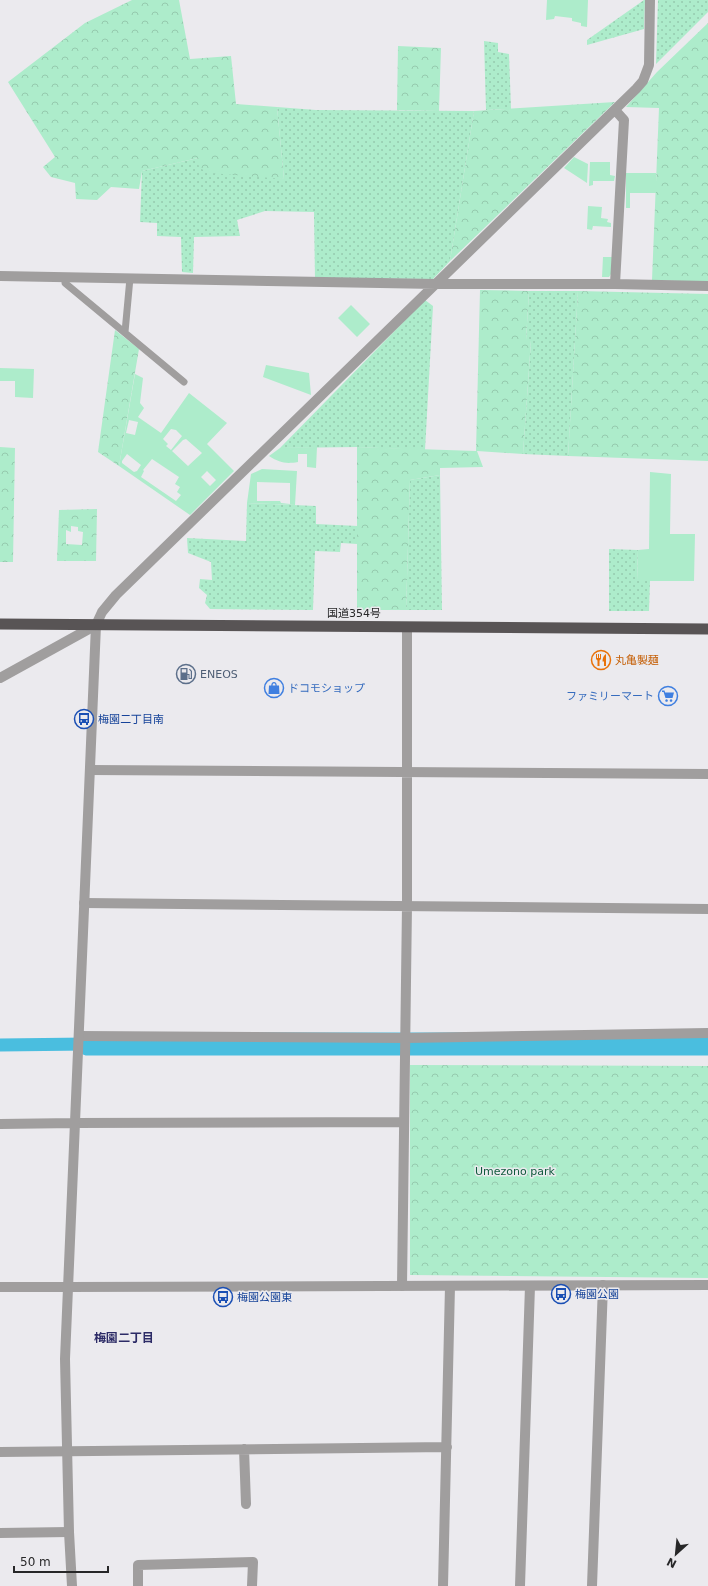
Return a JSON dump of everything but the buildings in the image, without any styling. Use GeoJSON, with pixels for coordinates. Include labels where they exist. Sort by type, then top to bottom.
{"type":"FeatureCollection","features":[{"type":"Feature","properties":{"kind":"highway","name":"国道354号"},"geometry":{"type":"LineString","coordinates":[[0,624],[708,629]]}},
{"type":"Feature","properties":{"kind":"street"},"geometry":{"type":"LineString","coordinates":[[72,1586],[69,1532],[65,1359],[96,625],[102,612],[116,595],[615,110],[643,80],[649,65],[650,0]]}},
{"type":"Feature","properties":{"kind":"street"},"geometry":{"type":"LineString","coordinates":[[615,110],[624,120],[615,284]]}},
{"type":"Feature","properties":{"kind":"street"},"geometry":{"type":"LineString","coordinates":[[0,276],[436,284],[615,284],[708,286]]}},
{"type":"Feature","properties":{"kind":"street"},"geometry":{"type":"LineString","coordinates":[[0,678],[96,625]]}},
{"type":"Feature","properties":{"kind":"street"},"geometry":{"type":"LineString","coordinates":[[402,1286],[407,905],[407,627]]}},
{"type":"Feature","properties":{"kind":"street"},"geometry":{"type":"LineString","coordinates":[[90,770],[708,774]]}},
{"type":"Feature","properties":{"kind":"street"},"geometry":{"type":"LineString","coordinates":[[84,903],[708,909]]}},
{"type":"Feature","properties":{"kind":"street"},"geometry":{"type":"LineString","coordinates":[[78,1041],[708,1033]]}},
{"type":"Feature","properties":{"kind":"street"},"geometry":{"type":"LineString","coordinates":[[0,1124],[404,1122]]}},
{"type":"Feature","properties":{"kind":"street"},"geometry":{"type":"LineString","coordinates":[[592,1586],[603,1285]]}},
{"type":"Feature","properties":{"kind":"street"},"geometry":{"type":"LineString","coordinates":[[0,1287],[708,1285]]}},
{"type":"Feature","properties":{"kind":"street"},"geometry":{"type":"LineString","coordinates":[[443,1586],[450,1286]]}},
{"type":"Feature","properties":{"kind":"street"},"geometry":{"type":"LineString","coordinates":[[520,1586],[530,1286]]}},
{"type":"Feature","properties":{"kind":"street"},"geometry":{"type":"LineString","coordinates":[[0,1452],[447,1447]]}},
{"type":"Feature","properties":{"kind":"street"},"geometry":{"type":"LineString","coordinates":[[244,1449],[246,1504]]}},
{"type":"Feature","properties":{"kind":"street"},"geometry":{"type":"LineString","coordinates":[[0,1532],[69,1532]]}},
{"type":"Feature","properties":{"kind":"street"},"geometry":{"type":"LineString","coordinates":[[138,1586],[138,1565],[253,1562],[252,1586]]}},
{"type":"Feature","properties":{"kind":"lane"},"geometry":{"type":"LineString","coordinates":[[65,277],[66,283],[184,382]]}},
{"type":"Feature","properties":{"kind":"lane"},"geometry":{"type":"LineString","coordinates":[[125,332],[130,278]]}},
{"type":"Feature","properties":{"kind":"green space"},"geometry":{"type":"Polygon","coordinates":[[[132,0],[179,0],[190,59],[231,56],[236,104],[277,107],[284,179],[211,173],[199,168],[198,158],[142,171],[139,189],[111,187],[97,200],[76,199],[75,183],[51,177],[43,167],[55,157],[8,82],[85,23],[132,0]]]}},
{"type":"Feature","properties":{"kind":"green space"},"geometry":{"type":"Polygon","coordinates":[[[547,0],[588,0],[587,27],[581,26],[581,23],[572,21],[572,18],[555,16],[554,19],[546,20],[547,0]]]}},
{"type":"Feature","properties":{"kind":"green space"},"geometry":{"type":"Polygon","coordinates":[[[644,0],[644,29],[587,45],[587,40],[644,0]]]}},
{"type":"Feature","properties":{"kind":"green space"},"geometry":{"type":"Polygon","coordinates":[[[658,0],[708,0],[708,12],[656,64],[658,0]]]}},
{"type":"Feature","properties":{"kind":"green space"},"geometry":{"type":"Polygon","coordinates":[[[708,23],[708,282],[652,280],[659,108],[626,107],[657,72],[708,23]]]}},
{"type":"Feature","properties":{"kind":"green space"},"geometry":{"type":"Polygon","coordinates":[[[484,41],[498,43],[498,52],[509,54],[511,109],[486,110],[484,41]]]}},
{"type":"Feature","properties":{"kind":"green space"},"geometry":{"type":"Polygon","coordinates":[[[398,46],[441,48],[439,111],[397,110],[398,46]]]}},
{"type":"Feature","properties":{"kind":"green space"},"geometry":{"type":"Polygon","coordinates":[[[615,102],[450,261],[474,111],[615,102]]]}},
{"type":"Feature","properties":{"kind":"green space"},"geometry":{"type":"Polygon","coordinates":[[[277,107],[316,110],[474,111],[450,261],[433,279],[315,278],[314,212],[265,211],[237,220],[240,236],[194,237],[193,273],[182,272],[181,237],[157,236],[157,223],[140,222],[142,171],[198,158],[284,179],[277,107]]]}},
{"type":"Feature","properties":{"kind":"green space"},"geometry":{"type":"Polygon","coordinates":[[[574,157],[588,164],[587,183],[564,168],[574,157]]]}},
{"type":"Feature","properties":{"kind":"green space"},"geometry":{"type":"Polygon","coordinates":[[[590,162],[610,162],[610,175],[615,176],[614,181],[593,181],[593,185],[589,186],[590,162]]]}},
{"type":"Feature","properties":{"kind":"green space"},"geometry":{"type":"Polygon","coordinates":[[[626,173],[656,173],[656,193],[630,193],[630,208],[626,208],[626,173]]]}},
{"type":"Feature","properties":{"kind":"green space"},"geometry":{"type":"Polygon","coordinates":[[[588,206],[602,207],[601,218],[608,219],[607,222],[611,223],[611,227],[593,226],[592,230],[587,229],[588,206]]]}},
{"type":"Feature","properties":{"kind":"green space"},"geometry":{"type":"Polygon","coordinates":[[[603,257],[612,257],[611,274],[609,277],[602,277],[603,257]]]}},
{"type":"Feature","properties":{"kind":"green space"},"geometry":{"type":"Polygon","coordinates":[[[480,290],[529,291],[526,340],[531,340],[523,454],[477,451],[483,467],[440,468],[440,475],[410,480],[406,610],[357,610],[357,447],[476,451],[480,290]]]}},
{"type":"Feature","properties":{"kind":"green space"},"geometry":{"type":"Polygon","coordinates":[[[529,291],[578,291],[568,456],[523,454],[531,341],[526,340],[529,291]]]}},
{"type":"Feature","properties":{"kind":"green space"},"geometry":{"type":"Polygon","coordinates":[[[578,291],[708,294],[708,461],[568,456],[578,291]]]}},
{"type":"Feature","properties":{"kind":"green space"},"geometry":{"type":"Polygon","coordinates":[[[425,300],[433,306],[425,450],[357,447],[280,448],[425,300]]]}},
{"type":"Feature","properties":{"kind":"green space"},"geometry":{"type":"Polygon","coordinates":[[[351,305],[370,324],[357,337],[338,318],[351,305]]]}},
{"type":"Feature","properties":{"kind":"green space"},"geometry":{"type":"Polygon","coordinates":[[[115,330],[139,349],[119,466],[98,452],[115,330]]]}},
{"type":"Feature","properties":{"kind":"green space"},"geometry":{"type":"Polygon","coordinates":[[[266,365],[309,373],[311,395],[263,377],[266,365]]]}},
{"type":"Feature","properties":{"kind":"green space"},"geometry":{"type":"Polygon","coordinates":[[[0,368],[34,369],[33,398],[15,397],[15,381],[0,381],[0,368]]]}},
{"type":"Feature","properties":{"kind":"green space"},"geometry":{"type":"Polygon","coordinates":[[[135,374],[143,378],[140,403],[144,408],[138,417],[161,433],[189,393],[227,423],[207,444],[234,471],[190,515],[119,466],[135,374]],[[129,420],[126,433],[135,435],[138,422],[129,420]],[[171,429],[163,439],[168,444],[166,446],[171,450],[182,436],[176,430],[171,429]],[[186,439],[172,451],[188,466],[202,453],[186,439]],[[127,454],[122,463],[134,472],[137,471],[141,465],[127,454]],[[152,459],[143,470],[144,471],[141,477],[176,501],[181,495],[177,492],[180,487],[175,484],[179,477],[152,459]],[[207,471],[201,477],[210,486],[216,480],[207,471]]]}},
{"type":"Feature","properties":{"kind":"green space"},"geometry":{"type":"Polygon","coordinates":[[[0,447],[15,448],[13,562],[0,562],[0,447]]]}},
{"type":"Feature","properties":{"kind":"green space"},"geometry":{"type":"Polygon","coordinates":[[[317,447],[316,468],[307,467],[307,454],[298,454],[298,462],[290,463],[280,462],[269,456],[280,448],[317,447]]]}},
{"type":"Feature","properties":{"kind":"green space"},"geometry":{"type":"Polygon","coordinates":[[[262,469],[297,471],[295,505],[247,503],[251,474],[262,469]],[[257,482],[257,501],[280,501],[281,503],[290,504],[290,483],[257,482]]]}},
{"type":"Feature","properties":{"kind":"green space"},"geometry":{"type":"Polygon","coordinates":[[[650,472],[671,474],[670,534],[695,534],[694,581],[637,581],[638,550],[649,549],[650,472]]]}},
{"type":"Feature","properties":{"kind":"green space"},"geometry":{"type":"Polygon","coordinates":[[[440,475],[442,610],[406,610],[410,480],[440,475]]]}},
{"type":"Feature","properties":{"kind":"green space"},"geometry":{"type":"Polygon","coordinates":[[[247,503],[316,506],[316,524],[358,526],[357,544],[341,543],[340,552],[315,551],[313,610],[210,609],[205,603],[207,595],[199,588],[200,579],[212,580],[211,562],[188,553],[187,538],[246,541],[247,503]]]}},
{"type":"Feature","properties":{"kind":"green space"},"geometry":{"type":"Polygon","coordinates":[[[97,509],[96,561],[57,561],[59,510],[97,509]],[[71,526],[71,532],[66,530],[66,544],[82,545],[83,532],[78,531],[78,527],[71,526]]]}},
{"type":"Feature","properties":{"kind":"green space"},"geometry":{"type":"Polygon","coordinates":[[[609,549],[638,550],[637,581],[650,581],[649,611],[609,611],[609,549]]]}},
{"type":"Feature","properties":{"kind":"green space","name":"Umezono park"},"geometry":{"type":"Polygon","coordinates":[[[410,1065],[708,1066],[708,1278],[410,1275],[410,1065]]]}},
{"type":"Feature","properties":{"kind":"waterway"},"geometry":{"type":"LineString","coordinates":[[0,1045],[88,1044]]}},
{"type":"Feature","properties":{"kind":"waterway"},"geometry":{"type":"LineString","coordinates":[[88,1044],[708,1044]]}},
{"type":"Feature","properties":{"kind":"place","name":"丸亀製麺"},"geometry":{"type":"Point","coordinates":[601,660]}},
{"type":"Feature","properties":{"kind":"place","name":"ENEOS"},"geometry":{"type":"Point","coordinates":[186,674]}},
{"type":"Feature","properties":{"kind":"place","name":"ドコモショップ"},"geometry":{"type":"Point","coordinates":[274,688]}},
{"type":"Feature","properties":{"kind":"place","name":"ファミリーマート"},"geometry":{"type":"Point","coordinates":[668,696]}},
{"type":"Feature","properties":{"kind":"place","name":"梅園二丁目南"},"geometry":{"type":"Point","coordinates":[84,719]}},
{"type":"Feature","properties":{"kind":"place","name":"梅園公園"},"geometry":{"type":"Point","coordinates":[561,1294]}},
{"type":"Feature","properties":{"kind":"place","name":"梅園公園東"},"geometry":{"type":"Point","coordinates":[223,1297]}},
{"type":"Feature","properties":{"kind":"district","name":"梅園二丁目"},"geometry":{"type":"Point","coordinates":[124,1338]}}]}
